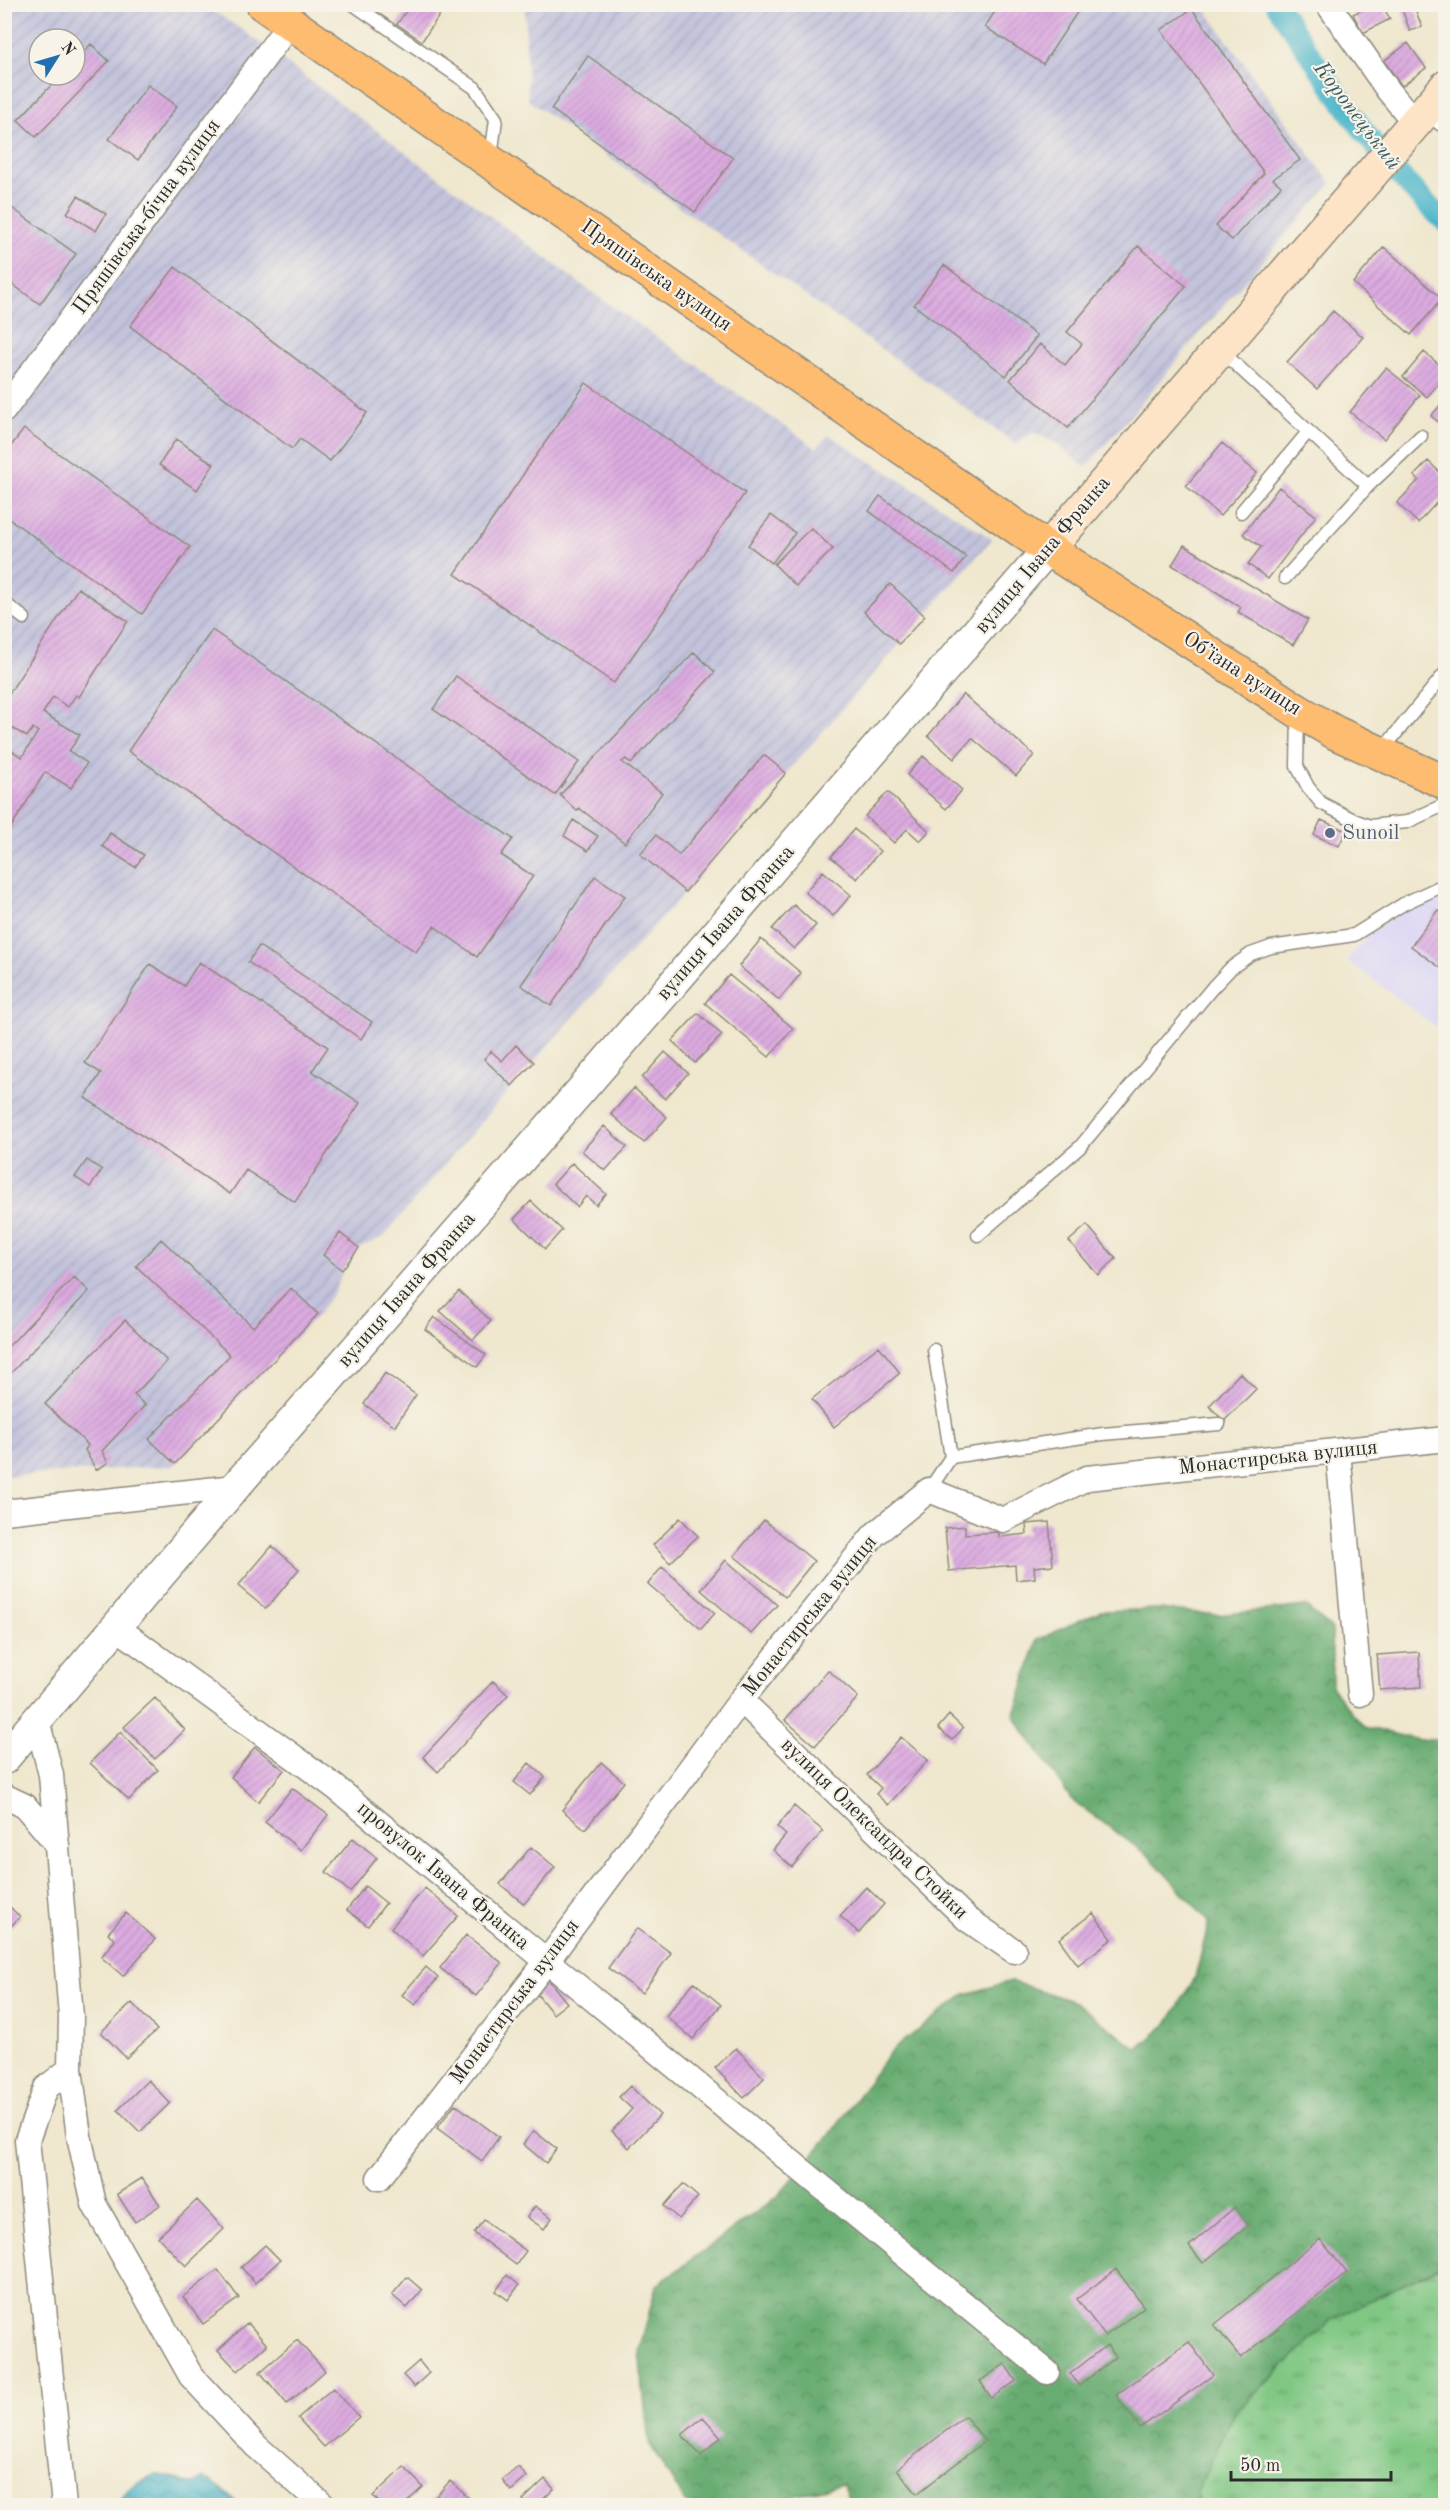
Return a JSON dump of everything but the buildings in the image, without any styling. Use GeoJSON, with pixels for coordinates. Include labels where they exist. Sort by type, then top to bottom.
{"type":"FeatureCollection","features":[{"type":"Feature","properties":{"kind":"main road","name":"Пряшівська вулиця"},"geometry":{"type":"LineString","coordinates":[[263,4],[292,19],[490,162],[1048,549]]}},
{"type":"Feature","properties":{"kind":"main road","name":"вулиця Івана Франка"},"geometry":{"type":"LineString","coordinates":[[1048,549],[1370,176],[1427,115]]}},
{"type":"Feature","properties":{"kind":"main road","name":"Обʼїзна вулиця"},"geometry":{"type":"LineString","coordinates":[[1048,549],[1298,711],[1336,733],[1446,783]]}},
{"type":"Feature","properties":{"kind":"street"},"geometry":{"type":"LineString","coordinates":[[1328,4],[1388,90],[1427,115]]}},
{"type":"Feature","properties":{"kind":"street","name":"Пряшівська-бічна вулиця"},"geometry":{"type":"LineString","coordinates":[[4,410],[292,19]]}},
{"type":"Feature","properties":{"kind":"street","name":"вулиця Івана Франка"},"geometry":{"type":"LineString","coordinates":[[4,1758],[235,1487],[1048,549]]}},
{"type":"Feature","properties":{"kind":"street","name":"Монастирська вулиця"},"geometry":{"type":"LineString","coordinates":[[379,2178],[547,1961],[741,1700],[874,1534],[929,1490],[1003,1520],[1088,1478],[1446,1439]]}},
{"type":"Feature","properties":{"kind":"street"},"geometry":{"type":"LineString","coordinates":[[1338,1451],[1359,1694]]}},
{"type":"Feature","properties":{"kind":"street"},"geometry":{"type":"LineString","coordinates":[[4,1512],[235,1487]]}},
{"type":"Feature","properties":{"kind":"street","name":"провулок Івана Франка"},"geometry":{"type":"LineString","coordinates":[[116,1627],[335,1787],[1047,2372]]}},
{"type":"Feature","properties":{"kind":"street","name":"вулиця Олександра Стойки"},"geometry":{"type":"LineString","coordinates":[[741,1700],[967,1919],[1014,1951]]}},
{"type":"Feature","properties":{"kind":"street"},"geometry":{"type":"LineString","coordinates":[[37,1720],[51,1775],[71,2016],[70,2069],[78,2136],[94,2204],[191,2376],[256,2446],[324,2505]]}},
{"type":"Feature","properties":{"kind":"street"},"geometry":{"type":"LineString","coordinates":[[4,1796],[25,1806],[57,1844]]}},
{"type":"Feature","properties":{"kind":"street"},"geometry":{"type":"LineString","coordinates":[[64,2505],[27,2140],[46,2088],[70,2069]]}},
{"type":"Feature","properties":{"kind":"lane"},"geometry":{"type":"LineString","coordinates":[[353,4],[475,88],[496,120],[490,162]]}},
{"type":"Feature","properties":{"kind":"lane"},"geometry":{"type":"LineString","coordinates":[[1219,349],[1368,486]]}},
{"type":"Feature","properties":{"kind":"lane"},"geometry":{"type":"LineString","coordinates":[[1241,512],[1308,432]]}},
{"type":"Feature","properties":{"kind":"lane"},"geometry":{"type":"LineString","coordinates":[[1285,578],[1368,486],[1421,436]]}},
{"type":"Feature","properties":{"kind":"lane"},"geometry":{"type":"LineString","coordinates":[[4,603],[24,618]]}},
{"type":"Feature","properties":{"kind":"lane"},"geometry":{"type":"LineString","coordinates":[[1379,753],[1446,672]]}},
{"type":"Feature","properties":{"kind":"lane"},"geometry":{"type":"LineString","coordinates":[[1298,711],[1297,766],[1308,787],[1321,803],[1370,826],[1407,822],[1446,804]]}},
{"type":"Feature","properties":{"kind":"lane"},"geometry":{"type":"LineString","coordinates":[[978,1235],[1080,1148],[1213,987],[1231,969],[1251,954],[1272,946],[1354,935],[1405,903],[1446,884]]}},
{"type":"Feature","properties":{"kind":"lane"},"geometry":{"type":"LineString","coordinates":[[929,1490],[951,1457],[934,1350]]}},
{"type":"Feature","properties":{"kind":"lane"},"geometry":{"type":"LineString","coordinates":[[951,1457],[1103,1434],[1219,1424]]}},
{"type":"Feature","properties":{"kind":"shaded area"},"geometry":{"type":"Polygon","coordinates":[[[5,5],[204,5],[244,31],[594,294],[816,448],[829,435],[992,539],[786,773],[685,892],[512,1086],[383,1237],[359,1248],[343,1270],[336,1289],[318,1314],[172,1466],[5,1476],[5,5]]]}},
{"type":"Feature","properties":{"kind":"shaded area"},"geometry":{"type":"Polygon","coordinates":[[[520,5],[1202,5],[1331,184],[1228,300],[1086,468],[1056,443],[1034,432],[1016,444],[528,100],[525,8],[520,5]]]}},
{"type":"Feature","properties":{"kind":"shaded area"},"geometry":{"type":"Polygon","coordinates":[[[1445,891],[1445,1015],[1436,1027],[1347,960],[1369,933],[1407,909],[1445,891]]]}},
{"type":"Feature","properties":{"kind":"green space"},"geometry":{"type":"Polygon","coordinates":[[[1305,1606],[1332,1629],[1332,1688],[1364,1727],[1419,1740],[1445,1738],[1445,2264],[1335,2317],[1232,2416],[1197,2491],[1196,2505],[852,2505],[843,2484],[786,2498],[776,2505],[692,2505],[685,2502],[649,2443],[639,2352],[656,2286],[778,2196],[829,2136],[889,2053],[963,1995],[1011,1981],[1075,2002],[1137,2049],[1168,2023],[1195,1978],[1209,1922],[1150,1857],[1071,1799],[1014,1716],[1037,1640],[1100,1611],[1160,1609],[1218,1615],[1305,1606]]]}},
{"type":"Feature","properties":{"kind":"green space"},"geometry":{"type":"Polygon","coordinates":[[[1445,2264],[1445,2505],[1196,2506],[1197,2491],[1232,2416],[1335,2317],[1445,2264]]]}},
{"type":"Feature","properties":{"kind":"water"},"geometry":{"type":"Polygon","coordinates":[[[154,2475],[170,2477],[191,2484],[203,2478],[213,2482],[239,2505],[119,2505],[128,2490],[154,2475]]]}},
{"type":"Feature","properties":{"kind":"waterway","name":"Коропецький"},"geometry":{"type":"LineString","coordinates":[[1276,4],[1375,146],[1421,198],[1446,222]]}},
{"type":"Feature","properties":{"kind":"place","name":"Sunoil"},"geometry":{"type":"Point","coordinates":[1330,833]}}]}
